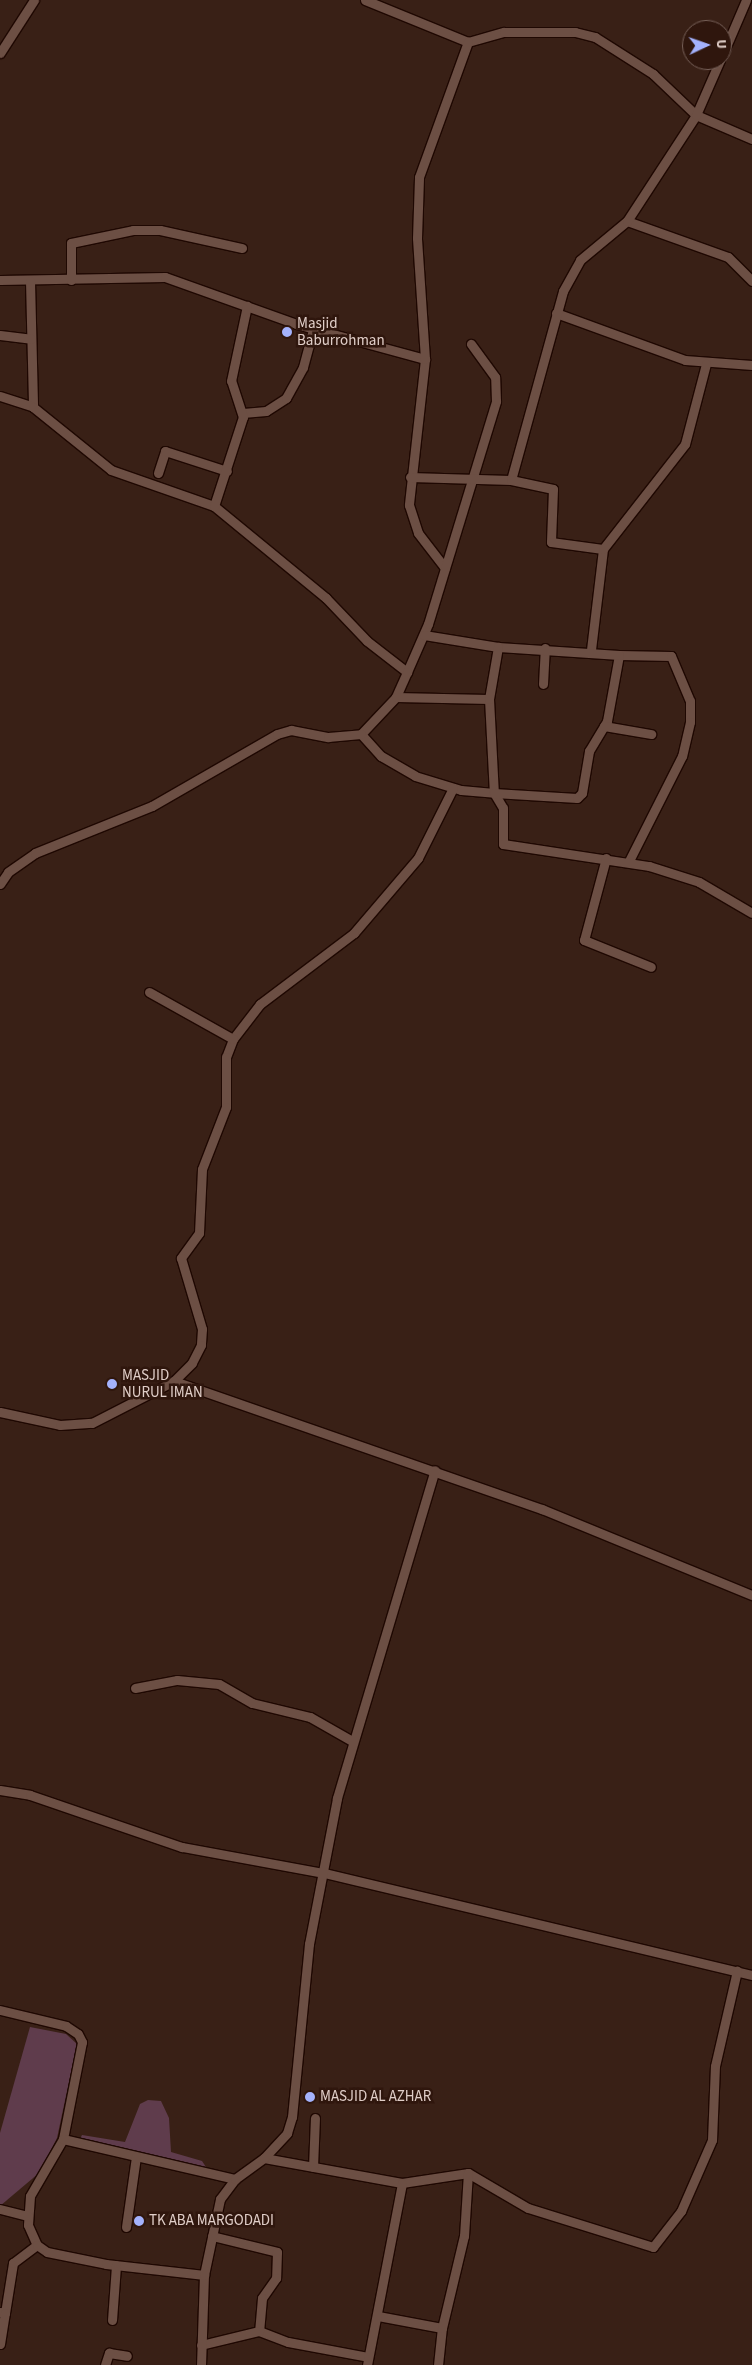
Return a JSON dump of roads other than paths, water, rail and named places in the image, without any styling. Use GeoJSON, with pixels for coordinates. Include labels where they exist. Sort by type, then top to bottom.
{"type":"FeatureCollection","features":[{"type":"Feature","properties":{"kind":"street"},"geometry":{"type":"LineString","coordinates":[[0,53],[34,0]]}},
{"type":"Feature","properties":{"kind":"street"},"geometry":{"type":"LineString","coordinates":[[365,0],[468,42],[504,32],[575,32],[595,37],[653,74],[696,115],[752,139]]}},
{"type":"Feature","properties":{"kind":"street"},"geometry":{"type":"LineString","coordinates":[[732,33],[746,0]]}},
{"type":"Feature","properties":{"kind":"street"},"geometry":{"type":"LineString","coordinates":[[445,568],[410,514],[410,477],[425,358],[417,238],[419,177],[468,42]]}},
{"type":"Feature","properties":{"kind":"street"},"geometry":{"type":"LineString","coordinates":[[511,480],[556,313],[580,260],[627,221],[696,115],[716,70]]}},
{"type":"Feature","properties":{"kind":"street"},"geometry":{"type":"LineString","coordinates":[[627,221],[728,257],[752,281]]}},
{"type":"Feature","properties":{"kind":"street"},"geometry":{"type":"LineString","coordinates":[[71,280],[71,243],[133,230],[160,230],[242,248]]}},
{"type":"Feature","properties":{"kind":"street"},"geometry":{"type":"LineString","coordinates":[[0,280],[30,281],[165,277],[313,329],[425,358]]}},
{"type":"Feature","properties":{"kind":"street"},"geometry":{"type":"LineString","coordinates":[[30,281],[33,407]]}},
{"type":"Feature","properties":{"kind":"street"},"geometry":{"type":"LineString","coordinates":[[214,506],[227,470],[243,413],[231,381],[247,306]]}},
{"type":"Feature","properties":{"kind":"street"},"geometry":{"type":"LineString","coordinates":[[556,313],[706,364],[752,365]]}},
{"type":"Feature","properties":{"kind":"street"},"geometry":{"type":"LineString","coordinates":[[243,413],[266,411],[286,398],[304,367],[313,329]]}},
{"type":"Feature","properties":{"kind":"street"},"geometry":{"type":"LineString","coordinates":[[0,335],[31,339]]}},
{"type":"Feature","properties":{"kind":"street"},"geometry":{"type":"LineString","coordinates":[[0,884],[8,872],[34,854],[152,806],[278,734],[291,730],[328,737],[361,734],[396,697],[424,635],[445,568],[469,479],[498,393],[491,370],[471,344]]}},
{"type":"Feature","properties":{"kind":"street"},"geometry":{"type":"LineString","coordinates":[[591,650],[603,549],[685,444],[706,364]]}},
{"type":"Feature","properties":{"kind":"street"},"geometry":{"type":"LineString","coordinates":[[0,396],[33,407],[111,470],[214,506],[326,598],[367,641],[407,672]]}},
{"type":"Feature","properties":{"kind":"street"},"geometry":{"type":"LineString","coordinates":[[158,473],[165,451],[227,470]]}},
{"type":"Feature","properties":{"kind":"street"},"geometry":{"type":"LineString","coordinates":[[410,477],[511,480],[553,489],[551,542],[603,549]]}},
{"type":"Feature","properties":{"kind":"street"},"geometry":{"type":"LineString","coordinates":[[424,635],[498,647],[591,650],[619,655],[671,656],[690,708],[682,756],[629,862]]}},
{"type":"Feature","properties":{"kind":"street"},"geometry":{"type":"LineString","coordinates":[[498,647],[489,699],[494,793],[502,808],[501,840],[508,847],[629,862],[699,882],[752,913]]}},
{"type":"Feature","properties":{"kind":"street"},"geometry":{"type":"LineString","coordinates":[[543,684],[545,648]]}},
{"type":"Feature","properties":{"kind":"street"},"geometry":{"type":"LineString","coordinates":[[361,734],[396,766],[453,788],[494,793],[580,796],[588,751],[604,726],[619,655]]}},
{"type":"Feature","properties":{"kind":"street"},"geometry":{"type":"LineString","coordinates":[[396,697],[489,699]]}},
{"type":"Feature","properties":{"kind":"street"},"geometry":{"type":"LineString","coordinates":[[604,726],[651,734]]}},
{"type":"Feature","properties":{"kind":"street"},"geometry":{"type":"LineString","coordinates":[[0,1412],[60,1425],[92,1423],[174,1381],[192,1363],[201,1345],[202,1329],[181,1258],[199,1233],[202,1169],[226,1107],[226,1057],[233,1039],[260,1004],[354,933],[418,858],[453,788]]}},
{"type":"Feature","properties":{"kind":"street"},"geometry":{"type":"LineString","coordinates":[[606,858],[584,940],[651,967]]}},
{"type":"Feature","properties":{"kind":"street"},"geometry":{"type":"LineString","coordinates":[[149,992],[233,1039]]}},
{"type":"Feature","properties":{"kind":"street"},"geometry":{"type":"LineString","coordinates":[[174,1381],[435,1470],[640,1547],[752,1595]]}},
{"type":"Feature","properties":{"kind":"street"},"geometry":{"type":"LineString","coordinates":[[201,2365],[204,2275],[220,2199],[235,2179],[264,2158],[287,2133],[292,2118],[309,1944],[352,1742],[435,1470]]}},
{"type":"Feature","properties":{"kind":"street"},"geometry":{"type":"LineString","coordinates":[[135,1688],[177,1680],[219,1684],[252,1703],[310,1717],[352,1742]]}},
{"type":"Feature","properties":{"kind":"street"},"geometry":{"type":"LineString","coordinates":[[0,1790],[30,1795],[182,1847],[324,1873],[752,1974]]}},
{"type":"Feature","properties":{"kind":"street"},"geometry":{"type":"LineString","coordinates":[[264,2158],[402,2183],[468,2173],[545,2214],[647,2246],[658,2245],[669,2229],[712,2140],[715,2066],[737,1971]]}},
{"type":"Feature","properties":{"kind":"street"},"geometry":{"type":"LineString","coordinates":[[0,2010],[66,2026],[81,2038],[63,2139],[30,2196],[28,2216],[37,2245],[47,2252],[116,2265],[204,2275]]}},
{"type":"Feature","properties":{"kind":"street"},"geometry":{"type":"LineString","coordinates":[[313,2167],[315,2118]]}},
{"type":"Feature","properties":{"kind":"street"},"geometry":{"type":"LineString","coordinates":[[63,2139],[235,2179]]}},
{"type":"Feature","properties":{"kind":"street"},"geometry":{"type":"LineString","coordinates":[[126,2228],[136,2157]]}},
{"type":"Feature","properties":{"kind":"street"},"geometry":{"type":"LineString","coordinates":[[438,2365],[442,2328],[464,2236],[468,2173]]}},
{"type":"Feature","properties":{"kind":"street"},"geometry":{"type":"LineString","coordinates":[[201,2345],[259,2331],[288,2342],[367,2361],[378,2316],[402,2183]]}},
{"type":"Feature","properties":{"kind":"street"},"geometry":{"type":"LineString","coordinates":[[0,2209],[28,2216]]}},
{"type":"Feature","properties":{"kind":"street"},"geometry":{"type":"LineString","coordinates":[[212,2236],[277,2252],[276,2278],[262,2298],[259,2331]]}},
{"type":"Feature","properties":{"kind":"street"},"geometry":{"type":"LineString","coordinates":[[0,2344],[3,2312],[13,2263],[37,2245]]}},
{"type":"Feature","properties":{"kind":"street"},"geometry":{"type":"LineString","coordinates":[[112,2320],[116,2265]]}},
{"type":"Feature","properties":{"kind":"street"},"geometry":{"type":"LineString","coordinates":[[378,2316],[442,2328]]}},
{"type":"Feature","properties":{"kind":"street"},"geometry":{"type":"LineString","coordinates":[[106,2365],[109,2353],[127,2356]]}},
{"type":"Feature","properties":{"kind":"place","name":"Masjid Baburrohman"},"geometry":{"type":"Point","coordinates":[287,332]}},
{"type":"Feature","properties":{"kind":"place","name":"MASJID NURUL IMAN"},"geometry":{"type":"Point","coordinates":[112,1384]}},
{"type":"Feature","properties":{"kind":"place","name":"MASJID AL AZHAR"},"geometry":{"type":"Point","coordinates":[310,2097]}},
{"type":"Feature","properties":{"kind":"place","name":"TK ABA MARGODADI"},"geometry":{"type":"Point","coordinates":[139,2221]}}]}
